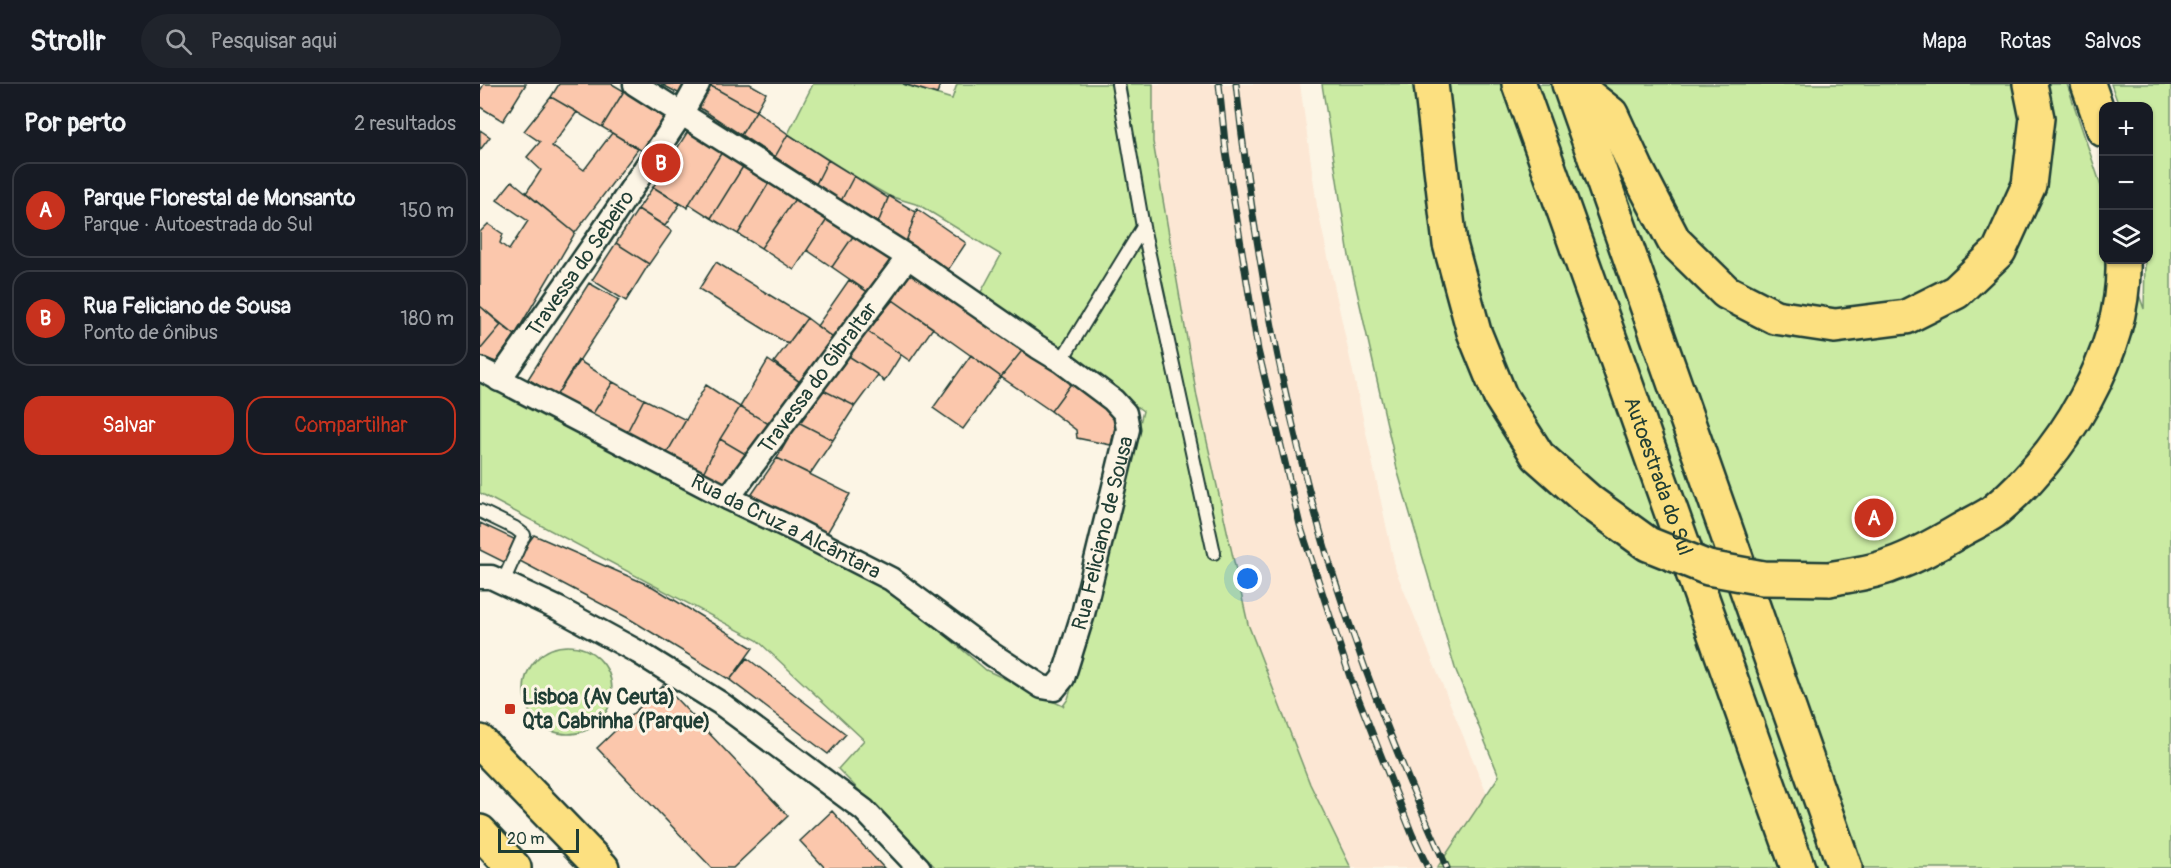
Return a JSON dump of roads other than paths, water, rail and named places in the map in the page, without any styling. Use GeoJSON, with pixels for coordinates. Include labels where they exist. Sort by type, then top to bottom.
{"type":"FeatureCollection","features":[{"type":"Feature","properties":{"kind":"highway"},"geometry":{"type":"LineString","coordinates":[[1431,84],[1450,244],[1474,332],[1500,396],[1538,456],[1590,502],[1648,544],[1708,568],[1763,578],[1829,579],[1891,566],[1991,513],[2038,469],[2077,414],[2101,366],[2118,316],[2123,264]]}},
{"type":"Feature","properties":{"kind":"highway","name":"Autoestrada do Sul"},"geometry":{"type":"LineString","coordinates":[[1519,84],[1798,868]]}},
{"type":"Feature","properties":{"kind":"highway"},"geometry":{"type":"LineString","coordinates":[[1571,84],[1611,114],[1635,168],[1674,241],[1726,292],[1775,317],[1835,326],[1906,317],[1956,292],[1999,250],[2029,185],[2037,118],[2030,84]]}},
{"type":"Feature","properties":{"kind":"highway"},"geometry":{"type":"LineString","coordinates":[[1571,84],[1845,868]]}},
{"type":"Feature","properties":{"kind":"highway"},"geometry":{"type":"LineString","coordinates":[[2088,84],[2099,118]]}},
{"type":"Feature","properties":{"kind":"highway"},"geometry":{"type":"LineString","coordinates":[[480,742],[602,868]]}},
{"type":"Feature","properties":{"kind":"highway"},"geometry":{"type":"LineString","coordinates":[[480,832],[514,868]]}},
{"type":"Feature","properties":{"kind":"street","name":"Rua Feliciano de Sousa"},"geometry":{"type":"LineString","coordinates":[[635,84],[908,257],[1038,348],[1061,361],[1113,400],[1125,413],[1128,429],[1083,614],[1067,667]]}},
{"type":"Feature","properties":{"kind":"street","name":"Travessa do Sebeiro"},"geometry":{"type":"LineString","coordinates":[[489,374],[603,231],[698,84]]}},
{"type":"Feature","properties":{"kind":"street","name":"Travessa do Gibraltar"},"geometry":{"type":"LineString","coordinates":[[728,498],[908,257]]}},
{"type":"Feature","properties":{"kind":"street","name":"Rua da Cruz a Alcântara"},"geometry":{"type":"LineString","coordinates":[[489,374],[728,498],[891,579],[993,655],[1042,687],[1050,689],[1057,687],[1067,667]]}},
{"type":"Feature","properties":{"kind":"street"},"geometry":{"type":"LineString","coordinates":[[480,577],[491,576],[559,609],[638,652],[720,703],[864,810],[918,868]]}},
{"type":"Feature","properties":{"kind":"lane"},"geometry":{"type":"LineString","coordinates":[[1118,84],[1143,227],[1214,553]]}},
{"type":"Feature","properties":{"kind":"lane"},"geometry":{"type":"LineString","coordinates":[[1061,361],[1143,227]]}},
{"type":"Feature","properties":{"kind":"lane"},"geometry":{"type":"LineString","coordinates":[[480,512],[515,528],[524,535],[503,582]]}},
{"type":"Feature","properties":{"kind":"railway"},"geometry":{"type":"LineString","coordinates":[[1219,84],[1226,152],[1258,350],[1300,525],[1350,677],[1412,834],[1428,868]]}},
{"type":"Feature","properties":{"kind":"railway"},"geometry":{"type":"LineString","coordinates":[[1236,84],[1252,207],[1272,328],[1298,449],[1314,509],[1343,606],[1370,682],[1399,757],[1447,868]]}},
{"type":"Feature","properties":{"kind":"place","name":"Rua Feliciano de Sousa"},"geometry":{"type":"Point","coordinates":[661,163]}},
{"type":"Feature","properties":{"kind":"place","name":"Parque Florestal de Monsanto"},"geometry":{"type":"Point","coordinates":[1874,518]}},
{"type":"Feature","properties":{"kind":"place","name":"Lisboa (Av Ceuta) Qta Cabrinha (Parque)"},"geometry":{"type":"Point","coordinates":[510,709]}}]}
